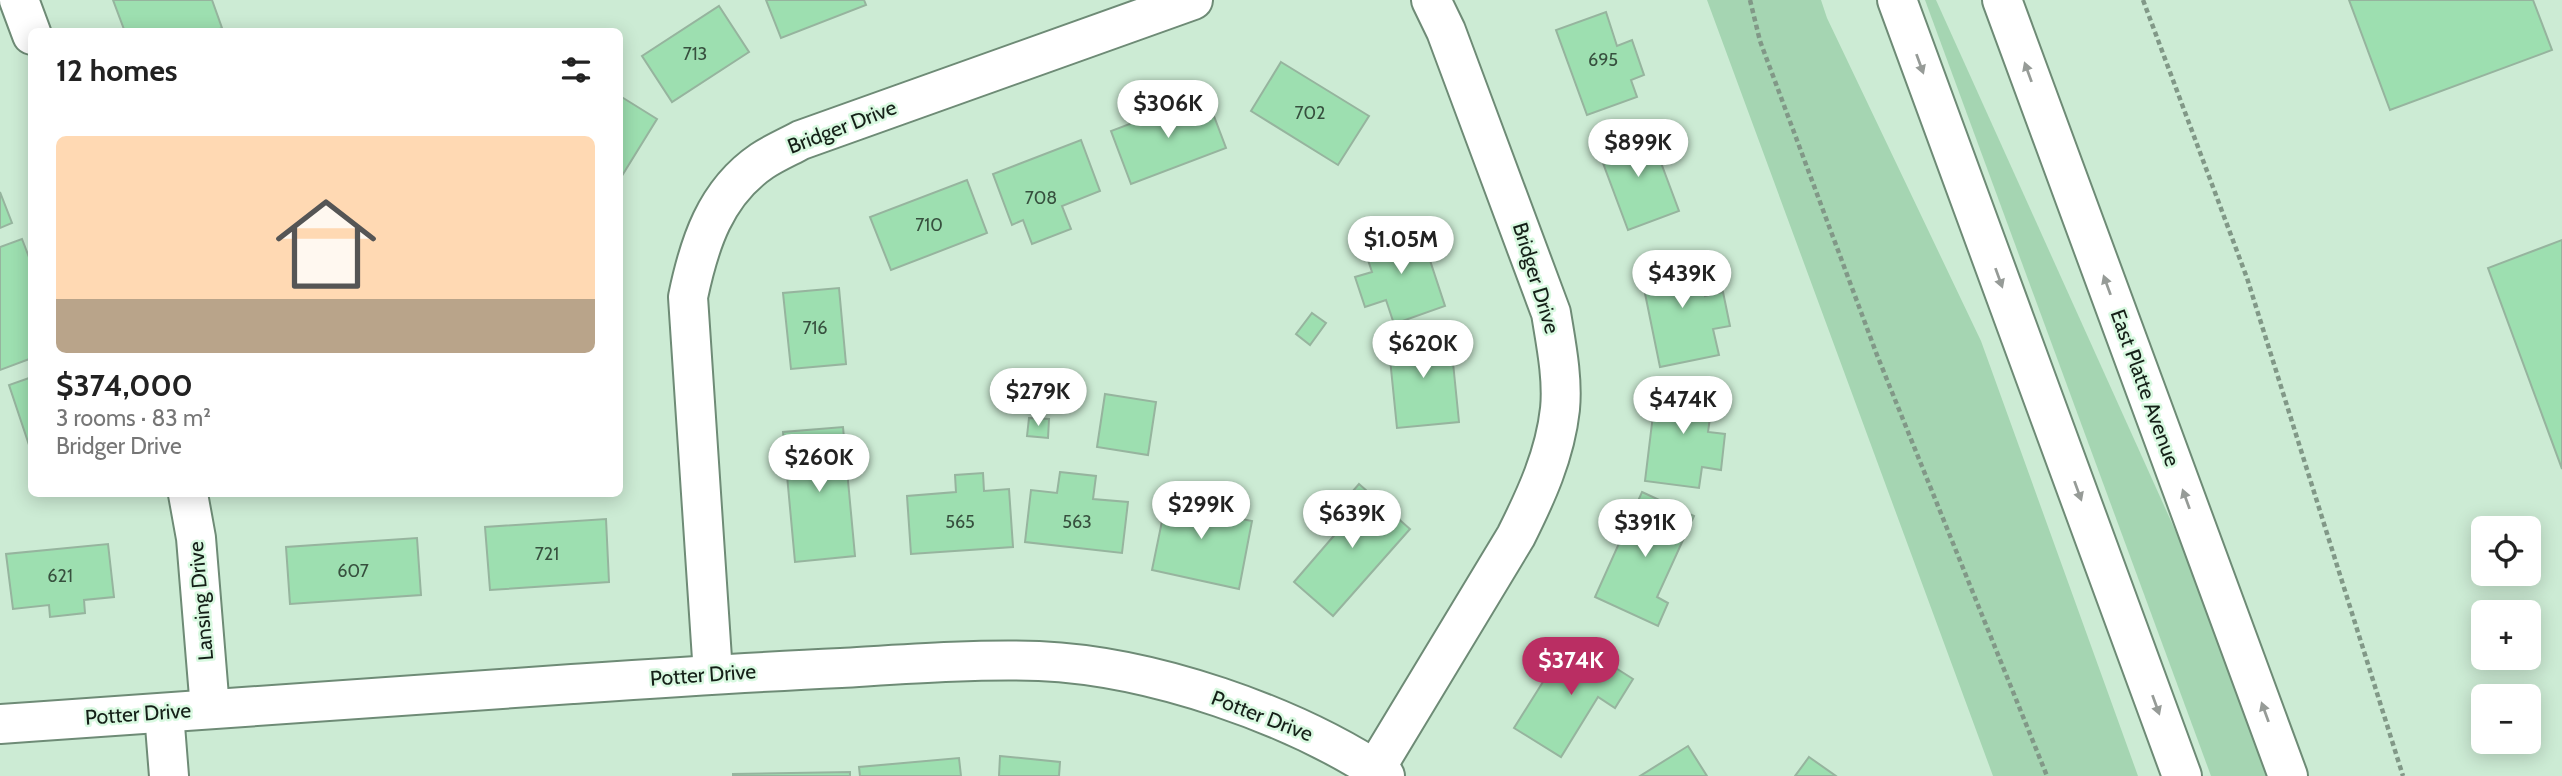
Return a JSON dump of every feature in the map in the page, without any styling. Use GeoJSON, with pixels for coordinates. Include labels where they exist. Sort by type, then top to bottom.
{"type":"FeatureCollection","features":[{"type":"Feature","properties":{"kind":"main road"},"geometry":{"type":"LineString","coordinates":[[19,0],[29,28]]}},
{"type":"Feature","properties":{"kind":"main road","name":"Bridger Drive"},"geometry":{"type":"LineString","coordinates":[[713,674],[688,297],[695,262],[710,219],[733,187],[762,161],[801,140],[1193,0]]}},
{"type":"Feature","properties":{"kind":"main road","name":"Bridger Drive"},"geometry":{"type":"LineString","coordinates":[[1377,774],[1535,499],[1552,453],[1560,408],[1559,362],[1551,313],[1446,31],[1431,0]]}},
{"type":"Feature","properties":{"kind":"main road"},"geometry":{"type":"LineString","coordinates":[[1897,0],[2182,776]]}},
{"type":"Feature","properties":{"kind":"main road","name":"East Platte Avenue"},"geometry":{"type":"LineString","coordinates":[[2002,0],[2288,776]]}},
{"type":"Feature","properties":{"kind":"main road","name":"Lansing Drive"},"geometry":{"type":"LineString","coordinates":[[189,497],[196,538],[210,709]]}},
{"type":"Feature","properties":{"kind":"main road","name":"Potter Drive"},"geometry":{"type":"LineString","coordinates":[[0,724],[713,674],[975,661],[1043,662],[1097,668],[1157,680],[1272,716],[1325,740],[1377,774]]}},
{"type":"Feature","properties":{"kind":"main road"},"geometry":{"type":"LineString","coordinates":[[164,713],[169,776]]}},
{"type":"Feature","properties":{"kind":"path"},"geometry":{"type":"LineString","coordinates":[[1750,0],[1760,41],[1877,355],[2047,776]]}},
{"type":"Feature","properties":{"kind":"path"},"geometry":{"type":"LineString","coordinates":[[2143,0],[2247,278],[2403,776]]}},
{"type":"Feature","properties":{"kind":"green space"},"geometry":{"type":"Polygon","coordinates":[[[1707,0],[1821,0],[1827,18],[1981,341],[2138,776],[1993,776],[1707,0]]]}},
{"type":"Feature","properties":{"kind":"green space"},"geometry":{"type":"Polygon","coordinates":[[[1925,0],[1936,0],[2180,541],[2268,776],[2211,776],[1925,0]]]}},
{"type":"Feature","properties":{"kind":"building"},"geometry":{"type":"Polygon","coordinates":[[[113,0],[212,0],[222,28],[124,28],[113,0]]]}},
{"type":"Feature","properties":{"kind":"building"},"geometry":{"type":"Polygon","coordinates":[[[766,0],[864,0],[866,5],[781,38],[766,0]]]}},
{"type":"Feature","properties":{"kind":"building"},"geometry":{"type":"Polygon","coordinates":[[[2349,0],[2533,0],[2552,50],[2390,110],[2349,0]]]}},
{"type":"Feature","properties":{"kind":"building"},"geometry":{"type":"Polygon","coordinates":[[[719,6],[749,52],[672,102],[642,56],[719,6]]]}},
{"type":"Feature","properties":{"kind":"building"},"geometry":{"type":"Polygon","coordinates":[[[1606,12],[1617,46],[1632,40],[1644,75],[1631,80],[1637,97],[1587,115],[1556,30],[1606,12]]]}},
{"type":"Feature","properties":{"kind":"building"},"geometry":{"type":"Polygon","coordinates":[[[1281,62],[1369,116],[1338,165],[1251,111],[1281,62]]]}},
{"type":"Feature","properties":{"kind":"building"},"geometry":{"type":"Polygon","coordinates":[[[1206,95],[1226,148],[1131,184],[1111,131],[1206,95]]]}},
{"type":"Feature","properties":{"kind":"building"},"geometry":{"type":"Polygon","coordinates":[[[623,98],[657,119],[623,174],[623,98]]]}},
{"type":"Feature","properties":{"kind":"building"},"geometry":{"type":"Polygon","coordinates":[[[1648,128],[1679,211],[1628,230],[1597,147],[1648,128]]]}},
{"type":"Feature","properties":{"kind":"building"},"geometry":{"type":"Polygon","coordinates":[[[1081,140],[1100,191],[1062,206],[1071,229],[1032,244],[1023,220],[1012,225],[993,174],[1081,140]]]}},
{"type":"Feature","properties":{"kind":"building"},"geometry":{"type":"Polygon","coordinates":[[[967,180],[987,233],[891,270],[870,217],[967,180]]]}},
{"type":"Feature","properties":{"kind":"building"},"geometry":{"type":"Polygon","coordinates":[[[0,192],[12,223],[0,228],[0,192]]]}},
{"type":"Feature","properties":{"kind":"building"},"geometry":{"type":"Polygon","coordinates":[[[1419,227],[1445,306],[1394,324],[1386,300],[1365,307],[1355,277],[1372,272],[1363,245],[1419,227]]]}},
{"type":"Feature","properties":{"kind":"building"},"geometry":{"type":"Polygon","coordinates":[[[22,239],[28,255],[28,360],[0,370],[0,247],[22,239]]]}},
{"type":"Feature","properties":{"kind":"building"},"geometry":{"type":"Polygon","coordinates":[[[2562,240],[2562,469],[2488,268],[2562,240]]]}},
{"type":"Feature","properties":{"kind":"building"},"geometry":{"type":"Polygon","coordinates":[[[1696,253],[1705,296],[1723,292],[1730,326],[1713,329],[1719,355],[1660,367],[1639,264],[1696,253]]]}},
{"type":"Feature","properties":{"kind":"building"},"geometry":{"type":"Polygon","coordinates":[[[839,288],[846,364],[791,369],[783,293],[839,288]]]}},
{"type":"Feature","properties":{"kind":"building"},"geometry":{"type":"Polygon","coordinates":[[[1312,313],[1326,323],[1310,345],[1296,334],[1312,313]]]}},
{"type":"Feature","properties":{"kind":"building"},"geometry":{"type":"Polygon","coordinates":[[[1450,333],[1459,422],[1397,428],[1388,339],[1450,333]]]}},
{"type":"Feature","properties":{"kind":"building"},"geometry":{"type":"Polygon","coordinates":[[[1031,371],[1049,374],[1045,392],[1028,389],[1031,371]]]}},
{"type":"Feature","properties":{"kind":"building"},"geometry":{"type":"Polygon","coordinates":[[[28,378],[28,442],[9,385],[28,378]]]}},
{"type":"Feature","properties":{"kind":"building"},"geometry":{"type":"Polygon","coordinates":[[[1657,382],[1714,389],[1708,432],[1725,434],[1721,470],[1702,467],[1699,488],[1645,481],[1657,382]]]}},
{"type":"Feature","properties":{"kind":"building"},"geometry":{"type":"Polygon","coordinates":[[[1105,394],[1156,402],[1148,455],[1097,447],[1105,394]]]}},
{"type":"Feature","properties":{"kind":"building"},"geometry":{"type":"Polygon","coordinates":[[[1029,418],[1049,419],[1048,438],[1027,436],[1029,418]]]}},
{"type":"Feature","properties":{"kind":"building"},"geometry":{"type":"Polygon","coordinates":[[[843,427],[855,556],[795,562],[783,432],[843,427]]]}},
{"type":"Feature","properties":{"kind":"building"},"geometry":{"type":"Polygon","coordinates":[[[1060,472],[1096,476],[1093,499],[1128,502],[1122,553],[1025,542],[1031,490],[1057,493],[1060,472]]]}},
{"type":"Feature","properties":{"kind":"building"},"geometry":{"type":"Polygon","coordinates":[[[983,473],[984,491],[1009,489],[1013,547],[911,554],[907,496],[956,492],[955,475],[983,473]]]}},
{"type":"Feature","properties":{"kind":"building"},"geometry":{"type":"Polygon","coordinates":[[[1359,484],[1410,529],[1333,616],[1294,582],[1338,531],[1327,521],[1359,484]]]}},
{"type":"Feature","properties":{"kind":"building"},"geometry":{"type":"Polygon","coordinates":[[[1169,487],[1211,496],[1207,512],[1252,521],[1239,589],[1152,570],[1169,487]]]}},
{"type":"Feature","properties":{"kind":"building"},"geometry":{"type":"Polygon","coordinates":[[[1642,492],[1694,516],[1657,597],[1668,603],[1658,626],[1595,597],[1642,492]]]}},
{"type":"Feature","properties":{"kind":"building"},"geometry":{"type":"Polygon","coordinates":[[[606,519],[609,582],[490,590],[485,527],[606,519]]]}},
{"type":"Feature","properties":{"kind":"building"},"geometry":{"type":"Polygon","coordinates":[[[417,538],[421,595],[290,604],[286,547],[417,538]]]}},
{"type":"Feature","properties":{"kind":"building"},"geometry":{"type":"Polygon","coordinates":[[[108,544],[114,597],[84,600],[85,613],[50,617],[49,605],[13,609],[6,554],[108,544]]]}},
{"type":"Feature","properties":{"kind":"building"},"geometry":{"type":"Polygon","coordinates":[[[1570,639],[1633,679],[1615,708],[1598,697],[1561,757],[1514,728],[1570,639]]]}},
{"type":"Feature","properties":{"kind":"building"},"geometry":{"type":"Polygon","coordinates":[[[1688,746],[1707,776],[1640,776],[1688,746]]]}},
{"type":"Feature","properties":{"kind":"building"},"geometry":{"type":"Polygon","coordinates":[[[1000,756],[1060,762],[1059,776],[999,776],[1000,756]]]}},
{"type":"Feature","properties":{"kind":"building"},"geometry":{"type":"Polygon","coordinates":[[[1809,757],[1836,776],[1795,776],[1809,757]]]}},
{"type":"Feature","properties":{"kind":"building"},"geometry":{"type":"Polygon","coordinates":[[[959,758],[961,776],[860,776],[859,767],[959,758]]]}},
{"type":"Feature","properties":{"kind":"building"},"geometry":{"type":"Polygon","coordinates":[[[850,772],[850,776],[733,776],[733,774],[850,772]]]}}]}
